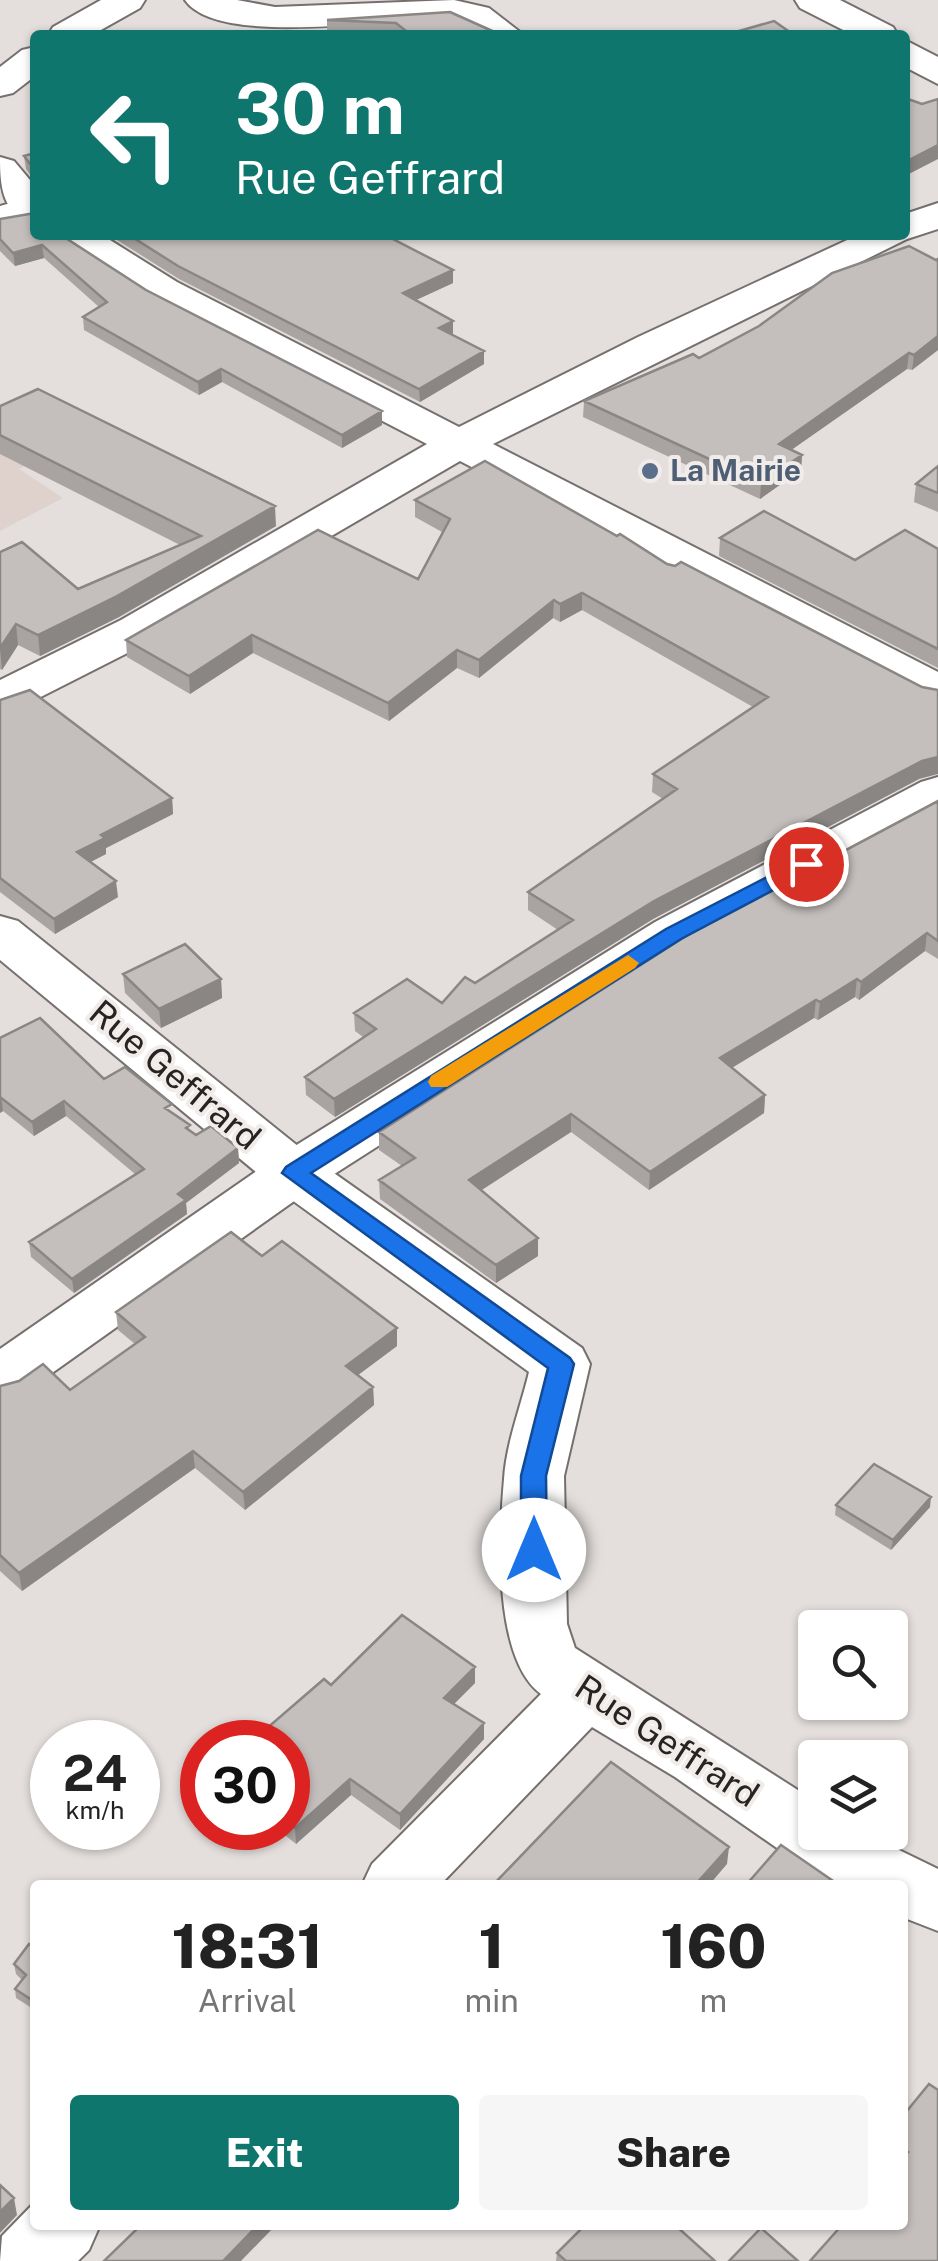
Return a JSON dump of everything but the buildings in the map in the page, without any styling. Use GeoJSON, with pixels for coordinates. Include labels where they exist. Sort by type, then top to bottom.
{"type":"FeatureCollection","features":[{"type":"Feature","properties":{"kind":"street"},"geometry":{"type":"LineString","coordinates":[[75,30],[127,0]]}},
{"type":"Feature","properties":{"kind":"street"},"geometry":{"type":"LineString","coordinates":[[203,0],[243,14],[275,18],[451,10],[476,16],[498,30]]}},
{"type":"Feature","properties":{"kind":"street"},"geometry":{"type":"LineString","coordinates":[[813,0],[870,30]]}},
{"type":"Feature","properties":{"kind":"street"},"geometry":{"type":"LineString","coordinates":[[910,54],[938,73]]}},
{"type":"Feature","properties":{"kind":"street"},"geometry":{"type":"LineString","coordinates":[[0,84],[30,62]]}},
{"type":"Feature","properties":{"kind":"street"},"geometry":{"type":"LineString","coordinates":[[0,169],[25,211]]}},
{"type":"Feature","properties":{"kind":"street"},"geometry":{"type":"LineString","coordinates":[[82,240],[164,291],[938,691]]}},
{"type":"Feature","properties":{"kind":"street"},"geometry":{"type":"LineString","coordinates":[[0,698],[138,630],[458,445],[653,346],[877,240]]}},
{"type":"Feature","properties":{"kind":"street"},"geometry":{"type":"LineString","coordinates":[[0,1378],[294,1173],[674,934],[938,794]]}},
{"type":"Feature","properties":{"kind":"street","name":"Rue Geffrard"},"geometry":{"type":"LineString","coordinates":[[0,933],[294,1173],[562,1364],[534,1476],[535,1624],[549,1664],[586,1691],[698,1757],[844,1857],[893,1880]]}},
{"type":"Feature","properties":{"kind":"street"},"geometry":{"type":"LineString","coordinates":[[401,1880],[586,1691]]}},
{"type":"Feature","properties":{"kind":"street","name":"Rue Geffrard"},"geometry":{"type":"LineString","coordinates":[[908,1887],[938,1901]]}},
{"type":"Feature","properties":{"kind":"street"},"geometry":{"type":"LineString","coordinates":[[28,2261],[58,2230]]}},
{"type":"Feature","properties":{"kind":"shaded area"},"geometry":{"type":"Polygon","coordinates":[[[0,414],[95,431],[19,469],[63,498],[0,531],[0,414]]]}},
{"type":"Feature","properties":{"kind":"slow traffic"},"geometry":{"type":"LineString","coordinates":[[439,1082],[628,963]]}},
{"type":"Feature","properties":{"kind":"place","name":"La Mairie"},"geometry":{"type":"Point","coordinates":[650,471]}},
{"type":"Feature","properties":{"kind":"route"},"geometry":{"type":"LineString","coordinates":[[534,1550],[534,1476],[562,1364],[294,1173],[674,934],[806,864]]}}]}
